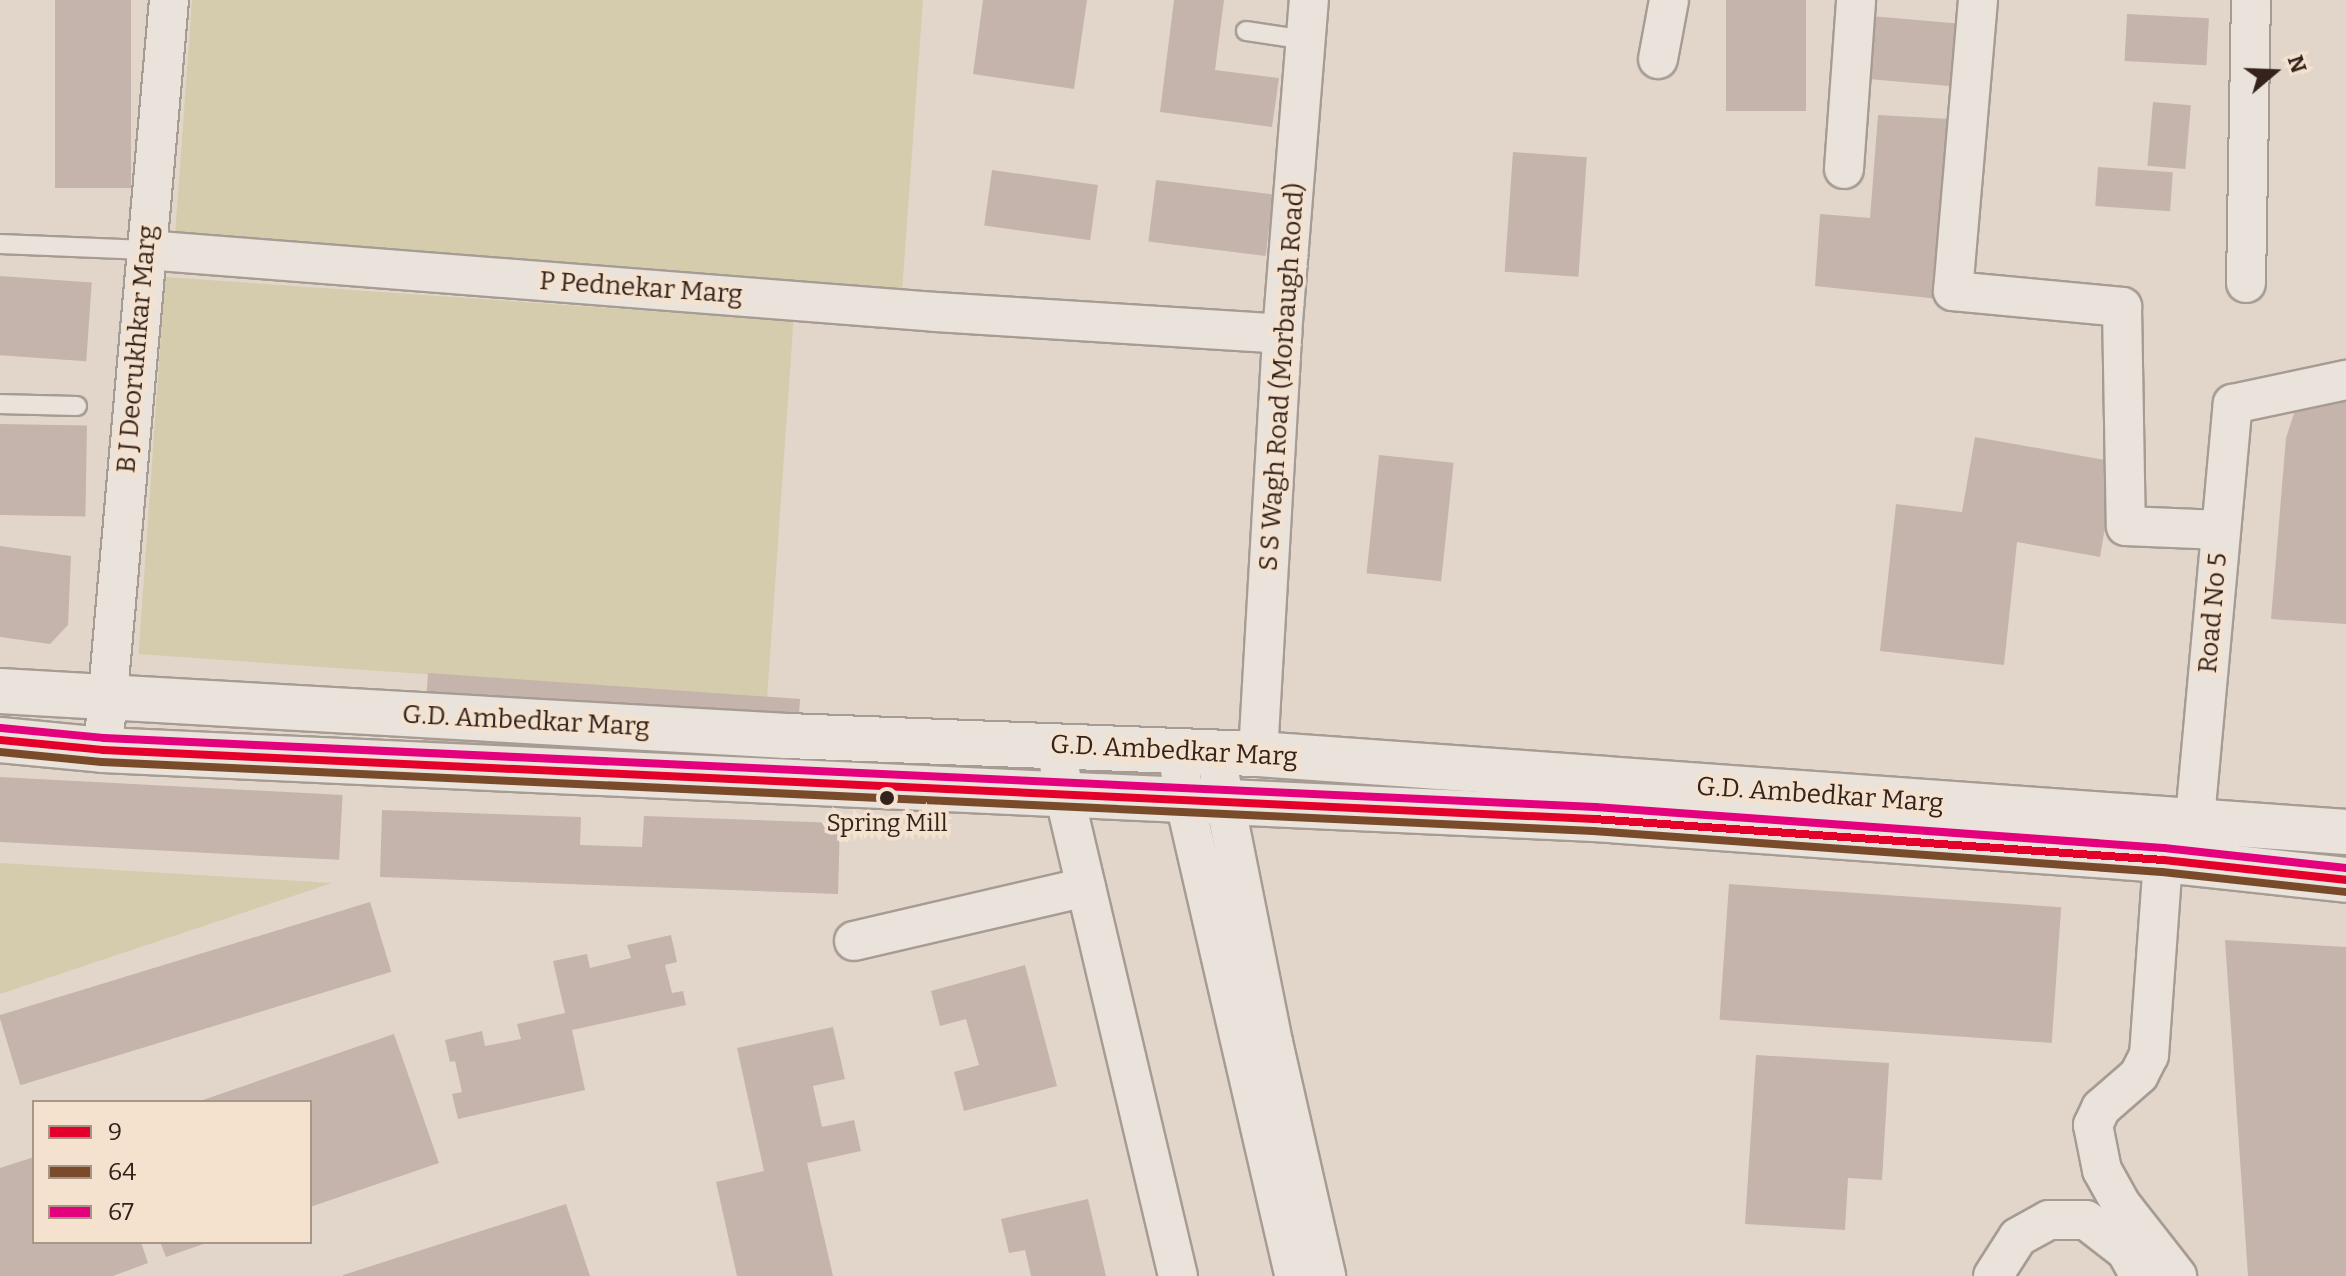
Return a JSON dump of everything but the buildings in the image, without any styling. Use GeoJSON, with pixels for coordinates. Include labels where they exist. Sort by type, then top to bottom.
{"type":"FeatureCollection","features":[{"type":"Feature","properties":{"kind":"main road","name":"G.D. Ambedkar Marg"},"geometry":{"type":"LineString","coordinates":[[0,691],[787,736],[1258,754],[1595,799],[2183,848],[2346,880]]}},
{"type":"Feature","properties":{"kind":"main road"},"geometry":{"type":"LineString","coordinates":[[349,760],[350,712]]}},
{"type":"Feature","properties":{"kind":"main road","name":"G.D. Ambedkar Marg"},"geometry":{"type":"LineString","coordinates":[[0,740],[103,750],[1205,803],[1595,799]]}},
{"type":"Feature","properties":{"kind":"main road","name":"G.D. Ambedkar Marg"},"geometry":{"type":"LineString","coordinates":[[2183,848],[2346,832]]}},
{"type":"Feature","properties":{"kind":"street","name":"B J Deorukhkar Marg"},"geometry":{"type":"LineString","coordinates":[[103,750],[169,0]]}},
{"type":"Feature","properties":{"kind":"street","name":"S S Wagh Road (Morbaugh Road)"},"geometry":{"type":"LineString","coordinates":[[1258,754],[1299,39],[1309,0]]}},
{"type":"Feature","properties":{"kind":"street"},"geometry":{"type":"LineString","coordinates":[[1658,59],[1669,0]]}},
{"type":"Feature","properties":{"kind":"street"},"geometry":{"type":"LineString","coordinates":[[1844,169],[1856,0]]}},
{"type":"Feature","properties":{"kind":"street"},"geometry":{"type":"LineString","coordinates":[[1978,0],[1953,291],[2122,307],[2126,526],[2220,530]]}},
{"type":"Feature","properties":{"kind":"street"},"geometry":{"type":"LineString","coordinates":[[2246,283],[2251,0]]}},
{"type":"Feature","properties":{"kind":"street","name":"P Pednekar Marg"},"geometry":{"type":"LineString","coordinates":[[146,250],[935,312],[1282,334]]}},
{"type":"Feature","properties":{"kind":"street","name":"Road No 5"},"geometry":{"type":"LineString","coordinates":[[2177,1276],[2120,1203],[2102,1170],[2093,1125],[2101,1108],[2139,1075],[2149,1055],[2183,848],[2233,404],[2346,380]]}},
{"type":"Feature","properties":{"kind":"street"},"geometry":{"type":"LineString","coordinates":[[1056,746],[1064,794],[1178,1276]]}},
{"type":"Feature","properties":{"kind":"street"},"geometry":{"type":"LineString","coordinates":[[1196,751],[1294,1276]]}},
{"type":"Feature","properties":{"kind":"street"},"geometry":{"type":"LineString","coordinates":[[1205,803],[1273,1042],[1326,1276]]}},
{"type":"Feature","properties":{"kind":"street"},"geometry":{"type":"LineString","coordinates":[[854,941],[1086,887]]}},
{"type":"Feature","properties":{"kind":"street"},"geometry":{"type":"LineString","coordinates":[[1993,1276],[2018,1237],[2049,1220],[2086,1220],[2126,1251],[2140,1276]]}},
{"type":"Feature","properties":{"kind":"lane"},"geometry":{"type":"LineString","coordinates":[[1287,125],[1299,39],[1295,0]]}},
{"type":"Feature","properties":{"kind":"lane"},"geometry":{"type":"LineString","coordinates":[[1246,31],[1299,39]]}},
{"type":"Feature","properties":{"kind":"lane","name":"P Pednekar Marg"},"geometry":{"type":"LineString","coordinates":[[0,244],[146,250]]}},
{"type":"Feature","properties":{"kind":"lane"},"geometry":{"type":"LineString","coordinates":[[0,404],[77,406]]}},
{"type":"Feature","properties":{"kind":"shaded area"},"geometry":{"type":"Polygon","coordinates":[[[192,0],[923,0],[902,292],[175,236],[192,0]]]}},
{"type":"Feature","properties":{"kind":"shaded area"},"geometry":{"type":"Polygon","coordinates":[[[165,277],[793,321],[767,698],[139,654],[165,277]]]}},
{"type":"Feature","properties":{"kind":"shaded area"},"geometry":{"type":"Polygon","coordinates":[[[0,863],[332,883],[0,994],[0,863]]]}},
{"type":"Feature","properties":{"kind":"transit line","name":"67"},"geometry":{"type":"LineString","coordinates":[[1,728],[104,738],[1595,807],[2164,848],[2346,868]]}},
{"type":"Feature","properties":{"kind":"transit line","name":"9"},"geometry":{"type":"LineString","coordinates":[[0,740],[103,750],[1594,819],[2163,860],[2346,880]]}},
{"type":"Feature","properties":{"kind":"transit line","name":"64"},"geometry":{"type":"LineString","coordinates":[[0,752],[102,762],[1593,831],[2162,872],[2345,892]]}},
{"type":"Feature","properties":{"kind":"place","name":"Spring Mill"},"geometry":{"type":"Point","coordinates":[887,798]}}]}
